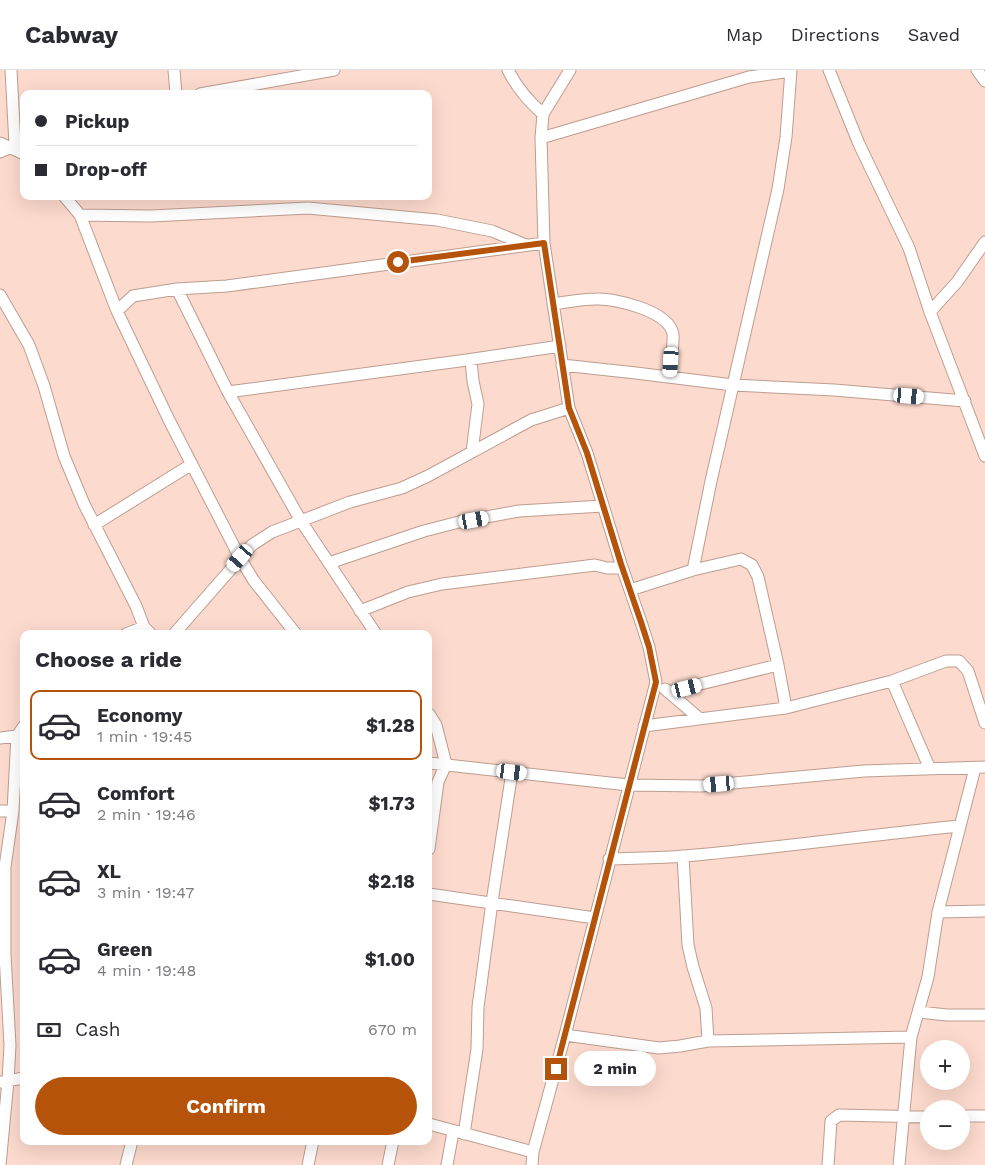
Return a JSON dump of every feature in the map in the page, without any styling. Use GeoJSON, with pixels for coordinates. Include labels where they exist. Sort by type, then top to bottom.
{"type":"FeatureCollection","features":[{"type":"Feature","properties":{"kind":"street"},"geometry":{"type":"LineString","coordinates":[[10,146],[11,70]]}},
{"type":"Feature","properties":{"kind":"street"},"geometry":{"type":"LineString","coordinates":[[174,70],[176,90]]}},
{"type":"Feature","properties":{"kind":"street"},"geometry":{"type":"LineString","coordinates":[[222,90],[334,70]]}},
{"type":"Feature","properties":{"kind":"street"},"geometry":{"type":"LineString","coordinates":[[508,70],[520,90],[543,114]]}},
{"type":"Feature","properties":{"kind":"street"},"geometry":{"type":"LineString","coordinates":[[532,1165],[533,1152],[656,682],[649,647],[622,568],[587,453],[569,408],[544,243],[540,138],[543,114],[570,70]]}},
{"type":"Feature","properties":{"kind":"street"},"geometry":{"type":"LineString","coordinates":[[829,70],[859,144],[909,248],[930,312],[985,456]]}},
{"type":"Feature","properties":{"kind":"street"},"geometry":{"type":"LineString","coordinates":[[977,70],[985,81]]}},
{"type":"Feature","properties":{"kind":"street"},"geometry":{"type":"LineString","coordinates":[[540,138],[749,77],[791,71],[786,137],[778,190],[693,570]]}},
{"type":"Feature","properties":{"kind":"street"},"geometry":{"type":"LineString","coordinates":[[67,200],[80,215],[117,311],[240,558],[254,582],[293,630]]}},
{"type":"Feature","properties":{"kind":"street"},"geometry":{"type":"LineString","coordinates":[[80,215],[151,216],[308,208],[437,220],[492,231],[526,245]]}},
{"type":"Feature","properties":{"kind":"street"},"geometry":{"type":"LineString","coordinates":[[930,312],[957,282],[985,242]]}},
{"type":"Feature","properties":{"kind":"street"},"geometry":{"type":"LineString","coordinates":[[108,289],[134,296],[177,288],[227,286],[544,243]]}},
{"type":"Feature","properties":{"kind":"street"},"geometry":{"type":"LineString","coordinates":[[177,288],[228,392],[301,522],[373,630]]}},
{"type":"Feature","properties":{"kind":"street"},"geometry":{"type":"LineString","coordinates":[[0,296],[29,345],[44,386],[64,456],[84,504],[147,630]]}},
{"type":"Feature","properties":{"kind":"street"},"geometry":{"type":"LineString","coordinates":[[117,311],[134,296]]}},
{"type":"Feature","properties":{"kind":"street"},"geometry":{"type":"LineString","coordinates":[[553,304],[596,298],[612,300],[648,310],[667,323],[673,334],[670,377]]}},
{"type":"Feature","properties":{"kind":"street"},"geometry":{"type":"LineString","coordinates":[[228,392],[471,360],[560,346]]}},
{"type":"Feature","properties":{"kind":"street"},"geometry":{"type":"LineString","coordinates":[[471,360],[478,404],[472,452]]}},
{"type":"Feature","properties":{"kind":"street"},"geometry":{"type":"LineString","coordinates":[[562,365],[733,385],[834,390],[965,401]]}},
{"type":"Feature","properties":{"kind":"street"},"geometry":{"type":"LineString","coordinates":[[177,630],[240,558],[252,546],[272,532],[350,502],[402,488],[531,420],[569,408]]}},
{"type":"Feature","properties":{"kind":"street"},"geometry":{"type":"LineString","coordinates":[[94,525],[192,464]]}},
{"type":"Feature","properties":{"kind":"street"},"geometry":{"type":"LineString","coordinates":[[329,563],[393,541],[459,522],[519,511],[603,506]]}},
{"type":"Feature","properties":{"kind":"street"},"geometry":{"type":"LineString","coordinates":[[630,590],[693,570],[741,559],[752,565],[758,577],[786,708]]}},
{"type":"Feature","properties":{"kind":"street"},"geometry":{"type":"LineString","coordinates":[[360,611],[408,592],[442,584],[595,565],[622,568]]}},
{"type":"Feature","properties":{"kind":"street"},"geometry":{"type":"LineString","coordinates":[[644,726],[786,708],[892,681],[946,661],[959,661],[968,671],[985,723]]}},
{"type":"Feature","properties":{"kind":"street"},"geometry":{"type":"LineString","coordinates":[[668,692],[778,665]]}},
{"type":"Feature","properties":{"kind":"street"},"geometry":{"type":"LineString","coordinates":[[892,681],[930,770]]}},
{"type":"Feature","properties":{"kind":"street"},"geometry":{"type":"LineString","coordinates":[[656,682],[700,719]]}},
{"type":"Feature","properties":{"kind":"street"},"geometry":{"type":"LineString","coordinates":[[432,719],[436,725],[446,764],[438,782],[432,827]]}},
{"type":"Feature","properties":{"kind":"street"},"geometry":{"type":"LineString","coordinates":[[0,1165],[4,1081],[10,1045],[3,954],[2,868],[19,783],[17,736],[20,732]]}},
{"type":"Feature","properties":{"kind":"street"},"geometry":{"type":"LineString","coordinates":[[0,738],[17,736]]}},
{"type":"Feature","properties":{"kind":"street"},"geometry":{"type":"LineString","coordinates":[[432,763],[628,785],[701,786],[864,771],[980,768],[960,826],[938,912],[928,977],[911,1037],[898,1165]]}},
{"type":"Feature","properties":{"kind":"street"},"geometry":{"type":"LineString","coordinates":[[464,1134],[477,1049],[478,1007],[512,772]]}},
{"type":"Feature","properties":{"kind":"street"},"geometry":{"type":"LineString","coordinates":[[0,811],[13,811]]}},
{"type":"Feature","properties":{"kind":"street"},"geometry":{"type":"LineString","coordinates":[[609,859],[682,856],[758,849],[960,826]]}},
{"type":"Feature","properties":{"kind":"street"},"geometry":{"type":"LineString","coordinates":[[682,856],[688,944],[706,1008],[708,1041]]}},
{"type":"Feature","properties":{"kind":"street"},"geometry":{"type":"LineString","coordinates":[[432,894],[594,918]]}},
{"type":"Feature","properties":{"kind":"street"},"geometry":{"type":"LineString","coordinates":[[938,912],[985,911]]}},
{"type":"Feature","properties":{"kind":"street"},"geometry":{"type":"LineString","coordinates":[[919,1012],[947,1015],[985,1015]]}},
{"type":"Feature","properties":{"kind":"street"},"geometry":{"type":"LineString","coordinates":[[565,1035],[659,1048],[708,1041],[911,1037]]}},
{"type":"Feature","properties":{"kind":"street"},"geometry":{"type":"LineString","coordinates":[[4,1081],[20,1079]]}},
{"type":"Feature","properties":{"kind":"street"},"geometry":{"type":"LineString","coordinates":[[828,1165],[831,1120],[839,1115],[920,1117]]}},
{"type":"Feature","properties":{"kind":"street"},"geometry":{"type":"LineString","coordinates":[[970,1116],[985,1116]]}},
{"type":"Feature","properties":{"kind":"street"},"geometry":{"type":"LineString","coordinates":[[432,1125],[452,1132],[533,1152]]}},
{"type":"Feature","properties":{"kind":"street"},"geometry":{"type":"LineString","coordinates":[[447,1165],[452,1132]]}},
{"type":"Feature","properties":{"kind":"street"},"geometry":{"type":"LineString","coordinates":[[126,1165],[131,1145]]}},
{"type":"Feature","properties":{"kind":"street"},"geometry":{"type":"LineString","coordinates":[[308,1165],[312,1145]]}},
{"type":"Feature","properties":{"kind":"street"},"geometry":{"type":"LineString","coordinates":[[388,1165],[392,1145]]}},
{"type":"Feature","properties":{"kind":"route"},"geometry":{"type":"LineString","coordinates":[[398,262],[544,243],[569,408],[587,453],[649,647],[656,682],[556,1069]]}}]}
